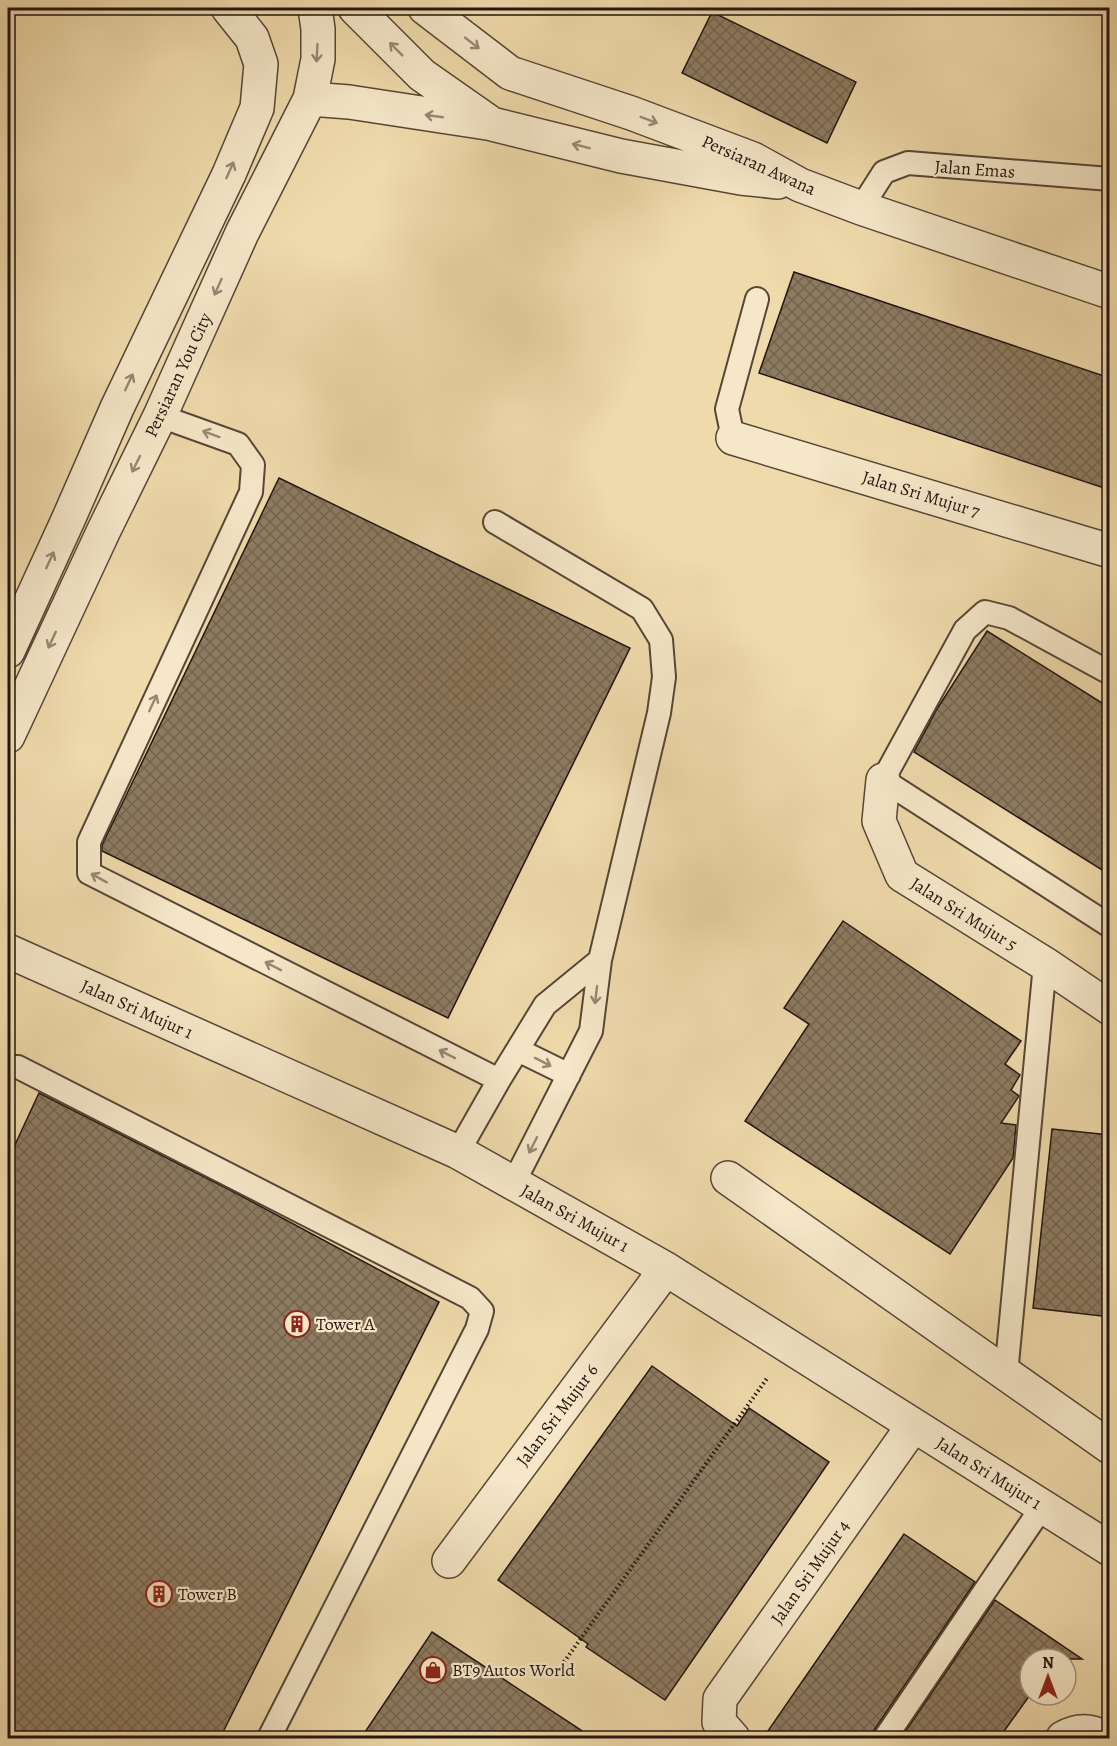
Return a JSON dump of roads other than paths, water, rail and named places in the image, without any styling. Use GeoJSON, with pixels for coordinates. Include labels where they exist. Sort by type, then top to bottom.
{"type":"FeatureCollection","features":[{"type":"Feature","properties":{"kind":"street","name":"Persiaran You City"},"geometry":{"type":"LineString","coordinates":[[8,736],[160,416],[242,233],[310,99],[318,59],[315,8]]}},
{"type":"Feature","properties":{"kind":"street","name":"Persiaran Awana"},"geometry":{"type":"LineString","coordinates":[[355,8],[422,75],[492,124],[621,156],[741,178],[800,185]]}},
{"type":"Feature","properties":{"kind":"street","name":"Persiaran Awana"},"geometry":{"type":"LineString","coordinates":[[425,8],[510,73],[631,113],[753,159],[800,185],[861,208],[1110,292]]}},
{"type":"Feature","properties":{"kind":"street"},"geometry":{"type":"LineString","coordinates":[[8,651],[117,408],[229,174],[257,108],[261,64],[252,38],[229,9]]}},
{"type":"Feature","properties":{"kind":"street"},"geometry":{"type":"LineString","coordinates":[[310,99],[349,102],[492,124]]}},
{"type":"Feature","properties":{"kind":"street","name":"Jalan Sri Mujur 7"},"geometry":{"type":"LineString","coordinates":[[733,438],[1110,551]]}},
{"type":"Feature","properties":{"kind":"street","name":"Jalan Sri Mujur 5"},"geometry":{"type":"LineString","coordinates":[[883,780],[879,821],[902,875],[1045,964],[1110,1008]]}},
{"type":"Feature","properties":{"kind":"street","name":"Jalan Sri Mujur 1"},"geometry":{"type":"LineString","coordinates":[[8,951],[458,1152],[666,1269],[1110,1549]]}},
{"type":"Feature","properties":{"kind":"street"},"geometry":{"type":"LineString","coordinates":[[728,1178],[1110,1447]]}},
{"type":"Feature","properties":{"kind":"street","name":"Jalan Sri Mujur 6"},"geometry":{"type":"LineString","coordinates":[[449,1561],[666,1269]]}},
{"type":"Feature","properties":{"kind":"street","name":"Jalan Sri Mujur 4"},"geometry":{"type":"LineString","coordinates":[[726,1730],[720,1699],[913,1425]]}},
{"type":"Feature","properties":{"kind":"street"},"geometry":{"type":"LineString","coordinates":[[1063,1738],[1075,1731],[1095,1732],[1105,1738]]}},
{"type":"Feature","properties":{"kind":"lane","name":"Jalan Emas"},"geometry":{"type":"LineString","coordinates":[[861,208],[884,172],[908,163],[1110,179]]}},
{"type":"Feature","properties":{"kind":"lane"},"geometry":{"type":"LineString","coordinates":[[733,438],[727,409],[757,299]]}},
{"type":"Feature","properties":{"kind":"lane"},"geometry":{"type":"LineString","coordinates":[[160,416],[238,444],[254,465],[252,492],[88,842],[89,873],[499,1080]]}},
{"type":"Feature","properties":{"kind":"lane"},"geometry":{"type":"LineString","coordinates":[[495,522],[642,609],[661,640],[664,677],[659,713],[600,960],[591,1031],[513,1184]]}},
{"type":"Feature","properties":{"kind":"lane"},"geometry":{"type":"LineString","coordinates":[[1110,673],[1009,618],[985,612],[965,630],[883,780],[1110,926]]}},
{"type":"Feature","properties":{"kind":"lane"},"geometry":{"type":"LineString","coordinates":[[458,1152],[545,1005],[600,960]]}},
{"type":"Feature","properties":{"kind":"lane"},"geometry":{"type":"LineString","coordinates":[[1006,1374],[1045,964]]}},
{"type":"Feature","properties":{"kind":"lane"},"geometry":{"type":"LineString","coordinates":[[518,1050],[569,1076]]}},
{"type":"Feature","properties":{"kind":"lane"},"geometry":{"type":"LineString","coordinates":[[8,1067],[18,1067],[470,1298],[482,1311],[477,1329],[269,1738]]}},
{"type":"Feature","properties":{"kind":"lane"},"geometry":{"type":"LineString","coordinates":[[885,1738],[1042,1507]]}},
{"type":"Feature","properties":{"kind":"place","name":"Tower A"},"geometry":{"type":"Point","coordinates":[297,1324]}},
{"type":"Feature","properties":{"kind":"place","name":"Tower B"},"geometry":{"type":"Point","coordinates":[159,1594]}},
{"type":"Feature","properties":{"kind":"place","name":"BT9 Autos World"},"geometry":{"type":"Point","coordinates":[433,1670]}}]}
